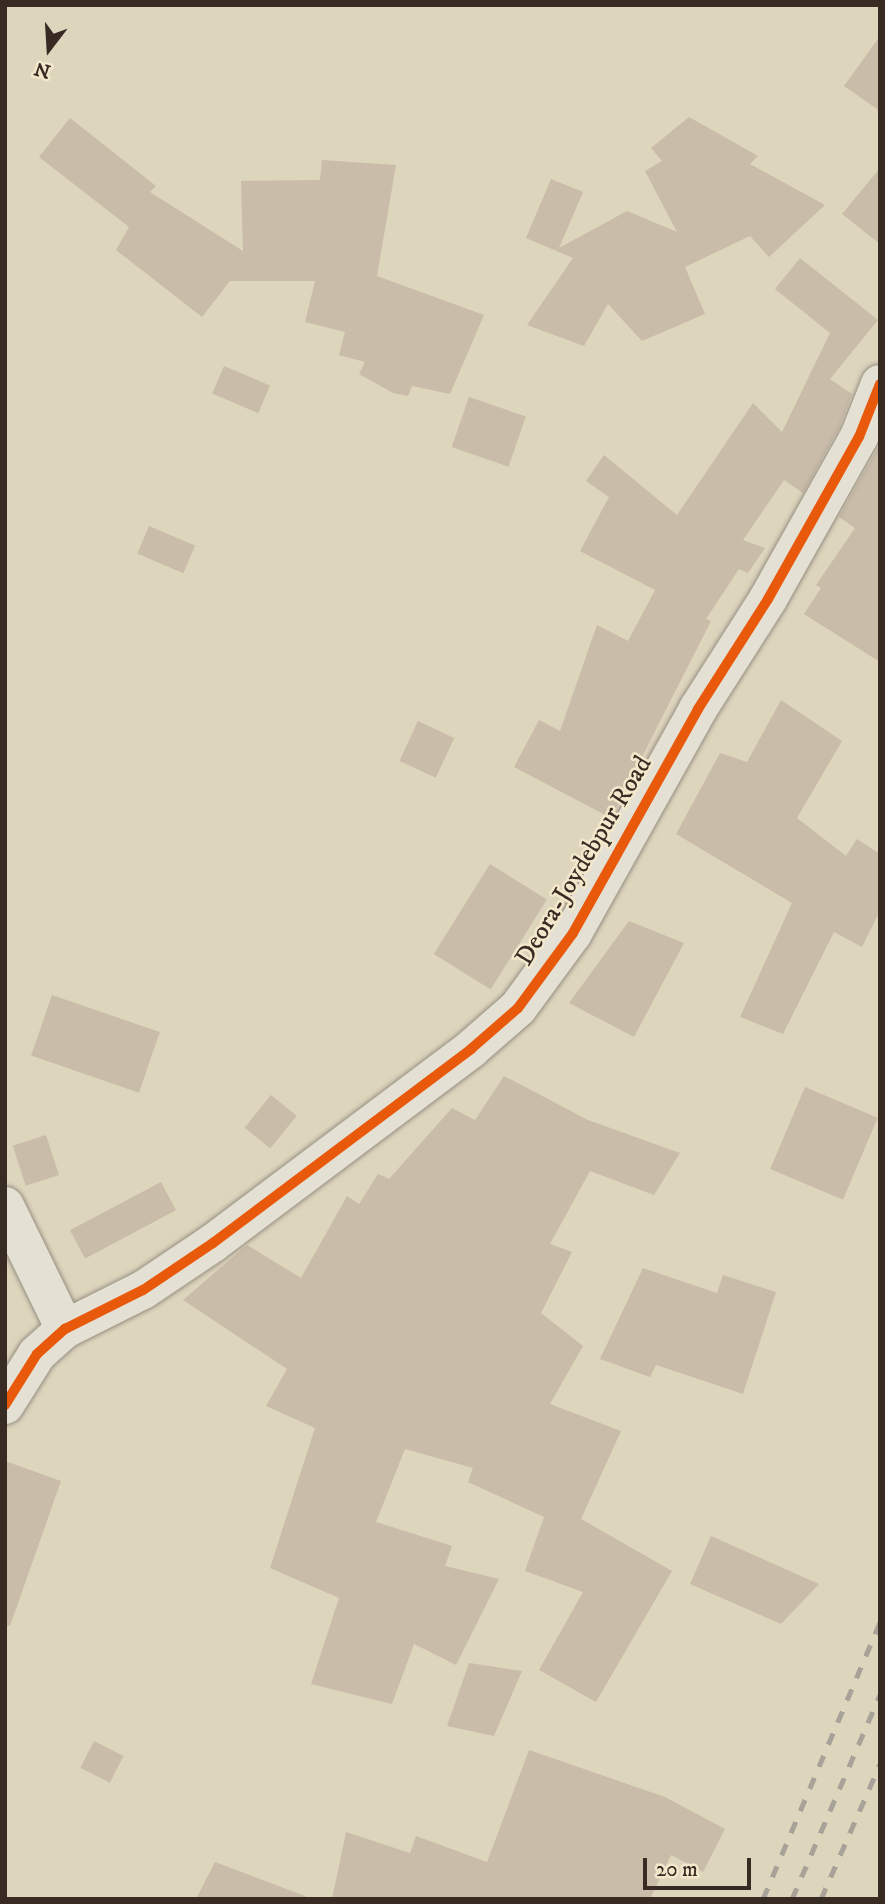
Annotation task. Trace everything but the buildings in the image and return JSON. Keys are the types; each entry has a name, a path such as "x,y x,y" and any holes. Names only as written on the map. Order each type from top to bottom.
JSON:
{"street":[{"name":"Deora-Joydebpur Road","path":"5,1405 37,1354 65,1329 143,1290 213,1242 471,1049 518,1008 573,933 698,709 768,599 859,437 880,384"},
{"path":"5,1206 65,1329"}],"railway":[{"path":"763,1899 880,1622"},
{"path":"792,1899 880,1695"},
{"path":"821,1899 880,1764"}],"cycle path":[{"path":"5,1405 37,1354 65,1329 143,1290 213,1243 471,1049 518,1008 573,933 698,709 768,599 859,437 880,384"}]}
